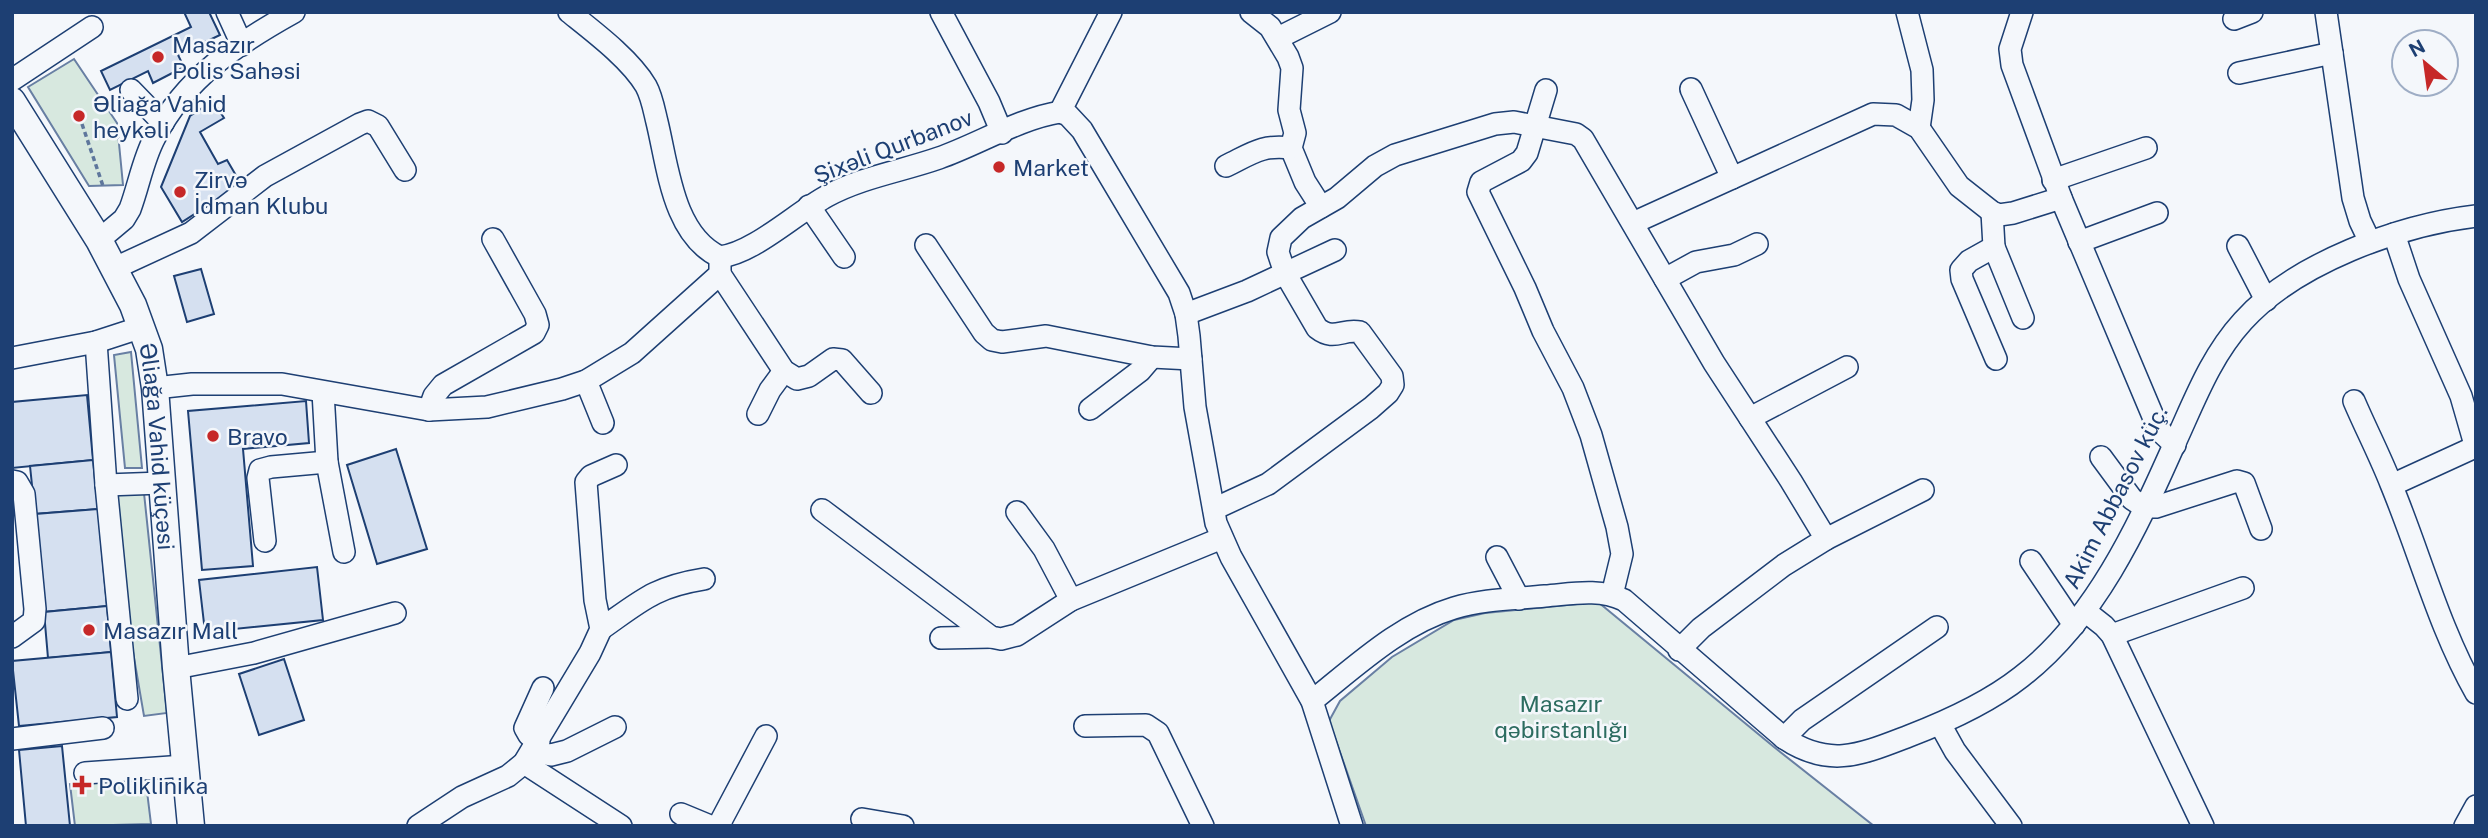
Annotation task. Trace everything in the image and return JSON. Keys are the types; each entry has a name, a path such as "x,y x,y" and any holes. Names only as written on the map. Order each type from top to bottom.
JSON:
{"main road":[{"name":"Əliağa Vahid küçəsi","path":"12,101 99,240 142,327 155,388 191,826"}],"street":[{"path":"227,12 242,45"},
{"path":"99,240 124,219 130,209 154,138 188,87 242,45 294,12"},
{"path":"569,12 630,66 648,89 682,217 720,266 784,371 797,379 809,376 833,359 842,360 871,393"},
{"path":"941,12 989,102 1002,133"},
{"path":"1251,12 1270,27 1292,68 1289,110 1295,133 1291,148 1305,182 1321,207"},
{"path":"1278,38 1329,12"},
{"path":"1907,12 1922,70 1923,100 1919,128"},
{"path":"2022,12 2010,50 2012,65 2057,189 2155,421 2162,433 2175,444"},
{"path":"2326,12 2353,198 2370,243"},
{"path":"1109,13 1060,112 1082,130 1179,293 1186,314 1195,408 1222,538 1312,701 1352,826"},
{"path":"12,80 92,27"},
{"path":"2239,73 2332,53"},
{"path":"1691,89 1732,178"},
{"path":"131,90 163,123"},
{"path":"1312,701 1377,650 1435,615 1458,607 1578,592 1612,595 1622,554 1591,435 1573,388 1543,331 1478,191 1481,182 1521,162 1527,153 1546,90"},
{"name":"Şixəli Qurbanov","path":"155,388 192,384 282,384 429,410 487,407 562,389 586,381 632,353 720,266 809,206 852,184 939,158 1035,117 1060,112"},
{"path":"1633,223 1873,114 1896,115 1919,128 1959,186 1999,215 2013,213 2057,189 2146,148"},
{"path":"115,268 191,233 265,176 368,121 378,126 405,170"},
{"path":"1214,509 1268,484 1371,408 1388,393 1393,384 1392,376 1360,332 1352,330 1334,336 1324,334 1317,328 1285,273 1278,252 1281,239 1303,218 1348,189 1375,166 1395,155 1495,124 1514,122 1576,134 1583,139 1714,363 1826,539"},
{"path":"1226,166 1262,148 1291,148"},
{"path":"809,206 844,257"},
{"path":"1992,212 1993,247 2023,318"},
{"path":"2079,242 2157,213"},
{"name":"Akim Abbasov küç.","path":"1612,595 1624,600 1784,738 1814,754 1830,756 1867,751 1940,724 2020,678 2043,659 2080,618 2144,507 2207,372 2238,326 2266,300 2304,274 2370,243 2425,225 2476,216"},
{"path":"2392,485 2475,447 2461,396 2409,279 2394,234"},
{"path":"429,410 434,396 443,385 534,333 538,325 535,314 493,239"},
{"path":"1665,279 1696,262 1734,254 1757,244"},
{"path":"926,245 992,340 1002,342 1046,336 1152,357 1191,359"},
{"path":"2238,246 2266,300"},
{"path":"1993,247 1969,261 1961,270 1962,279 1996,359"},
{"path":"1186,314 1247,291 1335,250"},
{"path":"12,358 96,342 142,327"},
{"path":"96,342 106,485 127,699"},
{"path":"1090,409 1140,371 1152,357"},
{"path":"1750,418 1847,367"},
{"path":"758,414 770,390 784,371"},
{"path":"586,381 603,423"},
{"path":"323,391 327,462 344,552"},
{"path":"2354,401 2392,485 2456,655 2476,693"},
{"path":"2101,457 2132,499 2144,507 2157,507 2237,481 2244,483 2261,529"},
{"path":"265,541 258,478 260,470 327,462"},
{"path":"601,629 595,600 586,482 591,476 617,465"},
{"path":"12,481 17,482 24,494 36,610 34,621 12,637"},
{"path":"106,485 162,482"},
{"path":"1679,650 1701,628 1784,565 1826,539 1923,490"},
{"path":"822,510 991,637"},
{"path":"1017,512 1044,549 1071,600"},
{"path":"941,638 1001,639 1017,635 1071,600 1222,538"},
{"path":"1497,557 1519,599"},
{"path":"2031,561 2080,618 2104,626 2112,635 2203,826"},
{"path":"418,826 462,797 508,776 532,752 590,653 601,629 650,595 675,584 704,579"},
{"path":"2112,635 2243,588"},
{"path":"176,668 254,653 395,612"},
{"path":"1784,738 1802,720 1937,627"},
{"path":"543,688 525,728 532,752 621,826"},
{"path":"1940,724 1955,751 2011,826"},
{"path":"1085,726 1146,725 1158,733 1203,826"},
{"path":"532,752 551,755 567,751 615,727"},
{"path":"12,739 103,728"},
{"path":"720,826 766,736"},
{"path":"85,774 185,765"},
{"path":"2465,826 2476,806"},
{"path":"681,814 710,826"},
{"path":"862,819 903,826"}],"path":[{"path":"82,124 103,186"}],"green space":[{"path":"74,59 117,123 123,185 89,186 28,87"},
{"path":"131,352 142,468 125,468 114,355"},
{"path":"144,493 167,713 144,716 123,594 116,495"},
{"name":"Masazır qəbirstanlığı","path":"1598,602 1874,826 1366,826 1329,721 1340,701 1392,657 1454,620 1485,613"},
{"path":"145,775 151,824 75,826 70,784"}],"building":[{"path":"184,12 209,12 220,35 178,55 184,67 153,83 148,71 110,90 101,71 191,27"},
{"path":"213,101 224,118 200,132 218,164 227,160 241,184 182,222 161,187 190,116"},
{"path":"201,269 214,314 187,322 174,276"},
{"path":"87,395 93,460 12,468 12,402"},
{"path":"306,401 309,443 243,449 253,566 202,570 188,411"},
{"path":"396,449 427,549 377,564 347,465"},
{"path":"93,460 98,509 35,514 30,466"},
{"path":"98,509 107,606 44,612 35,514"},
{"path":"317,567 323,620 205,632 199,580"},
{"path":"107,606 111,652 48,658 44,612"},
{"path":"111,652 117,717 19,726 12,661"},
{"path":"284,659 304,720 259,735 239,674"},
{"path":"62,746 70,826 26,826 19,750"}],"place":[{"name":"Masazır Polis Sahəsi","path":"158,57"},
{"name":"Əliağa Vahid heykəli","path":"79,116"},
{"name":"Market","path":"999,167"},
{"name":"Zirvə İdman Klubu","path":"180,192"},
{"name":"Bravo","path":"213,436"},
{"name":"Masazır Mall","path":"89,630"},
{"name":"Poliklinika","path":"82,785"}]}
